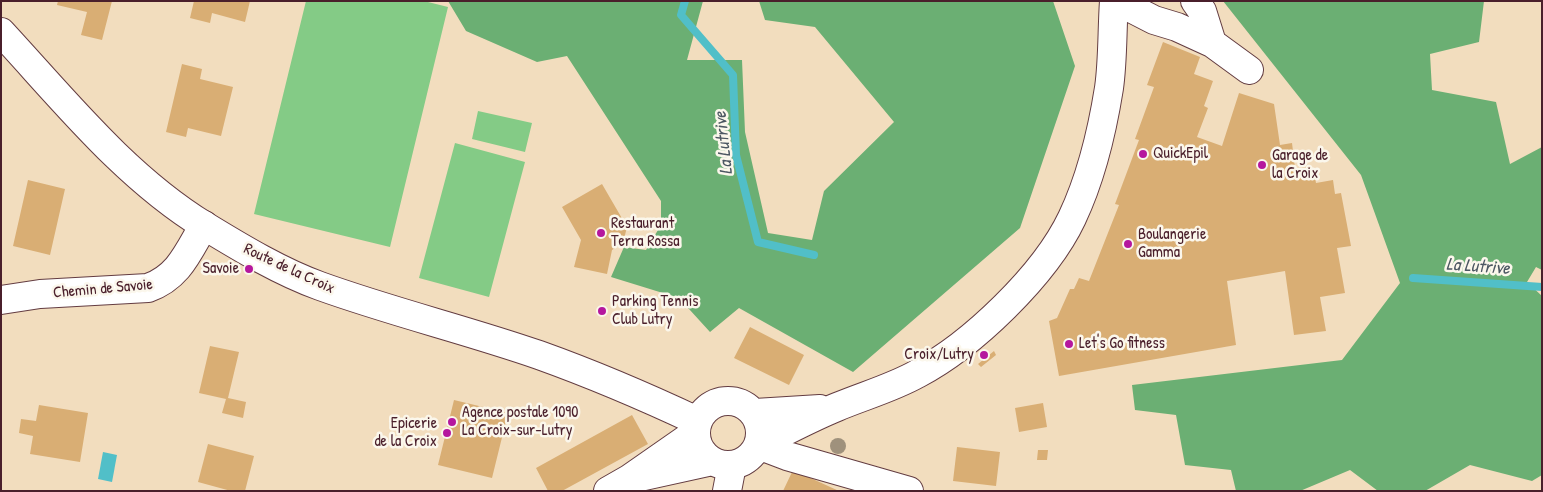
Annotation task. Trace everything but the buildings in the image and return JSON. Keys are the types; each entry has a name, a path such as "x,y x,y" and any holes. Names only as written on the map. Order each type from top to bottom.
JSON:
{"street":[{"path":"758,445 834,408 916,375 946,356 974,335 1009,303 1042,264 1072,219 1096,151 1109,86 1115,1 1154,20 1177,27 1212,43 1249,70"},
{"path":"1195,1 1202,11 1212,43"},
{"name":"Route de la Croix","path":"1,32 114,152 166,199 204,225 254,254 318,286 539,355 664,405 696,427"},
{"name":"Chemin de Savoie","path":"1,300 40,294 148,288 164,282 180,266 204,225"},
{"path":"729,400 739,402 754,414 760,423 761,434 758,445 748,459 723,472 618,485 696,427 710,405 729,400"},
{"path":"754,414 834,408"},
{"path":"696,427 697,444 703,454 723,472"},
{"path":"758,445 787,456 909,491"}],"green space":[{"path":"306,1 424,1 448,7 390,247 254,214"},
{"path":"448,1 703,1 687,60 742,60 745,132 768,233 812,240 824,191 894,122 815,27 765,20 759,1 1053,1 1075,66 1020,228 853,372 739,308 710,332 679,298 611,277 624,247 646,250 661,225 661,201 567,56 537,62 466,31"},
{"path":"1223,1 1484,1 1479,42 1430,54 1432,90 1496,102 1510,164 1542,147 1542,270 1536,267 1527,282 1542,296 1542,475 1532,481 1470,465 1425,491 1378,491 1350,470 1300,491 1236,491 1231,470 1185,465 1176,415 1135,410 1132,385 1342,360 1400,283 1361,175"},
{"path":"478,111 532,123 525,152 472,139"},
{"path":"455,143 525,162 489,297 419,278"}],"water":[{"path":"103,452 117,455 112,482 98,479"}],"waterway":[{"name":"La Lutrive","path":"685,1 681,15 733,75 736,155 758,242 814,255"},
{"name":"La Lutrive","path":"1413,278 1542,287"}],"place":[{"name":"QuickEpil","path":"1143,154"},
{"name":"Garage de la Croix","path":"1262,165"},
{"name":"Restaurant Terra Rossa","path":"601,233"},
{"name":"Boulangerie Gamma","path":"1128,244"},
{"name":"Savoie","path":"249,269"},
{"name":"Parking Tennis Club Lutry","path":"602,311"},
{"name":"Let's Go fitness","path":"1069,344"},
{"name":"Croix/Lutry","path":"984,355"},
{"name":"Agence postale 1090 La Croix-sur-Lutry","path":"452,422"},
{"name":"Epicerie de la Croix","path":"447,433"}]}
